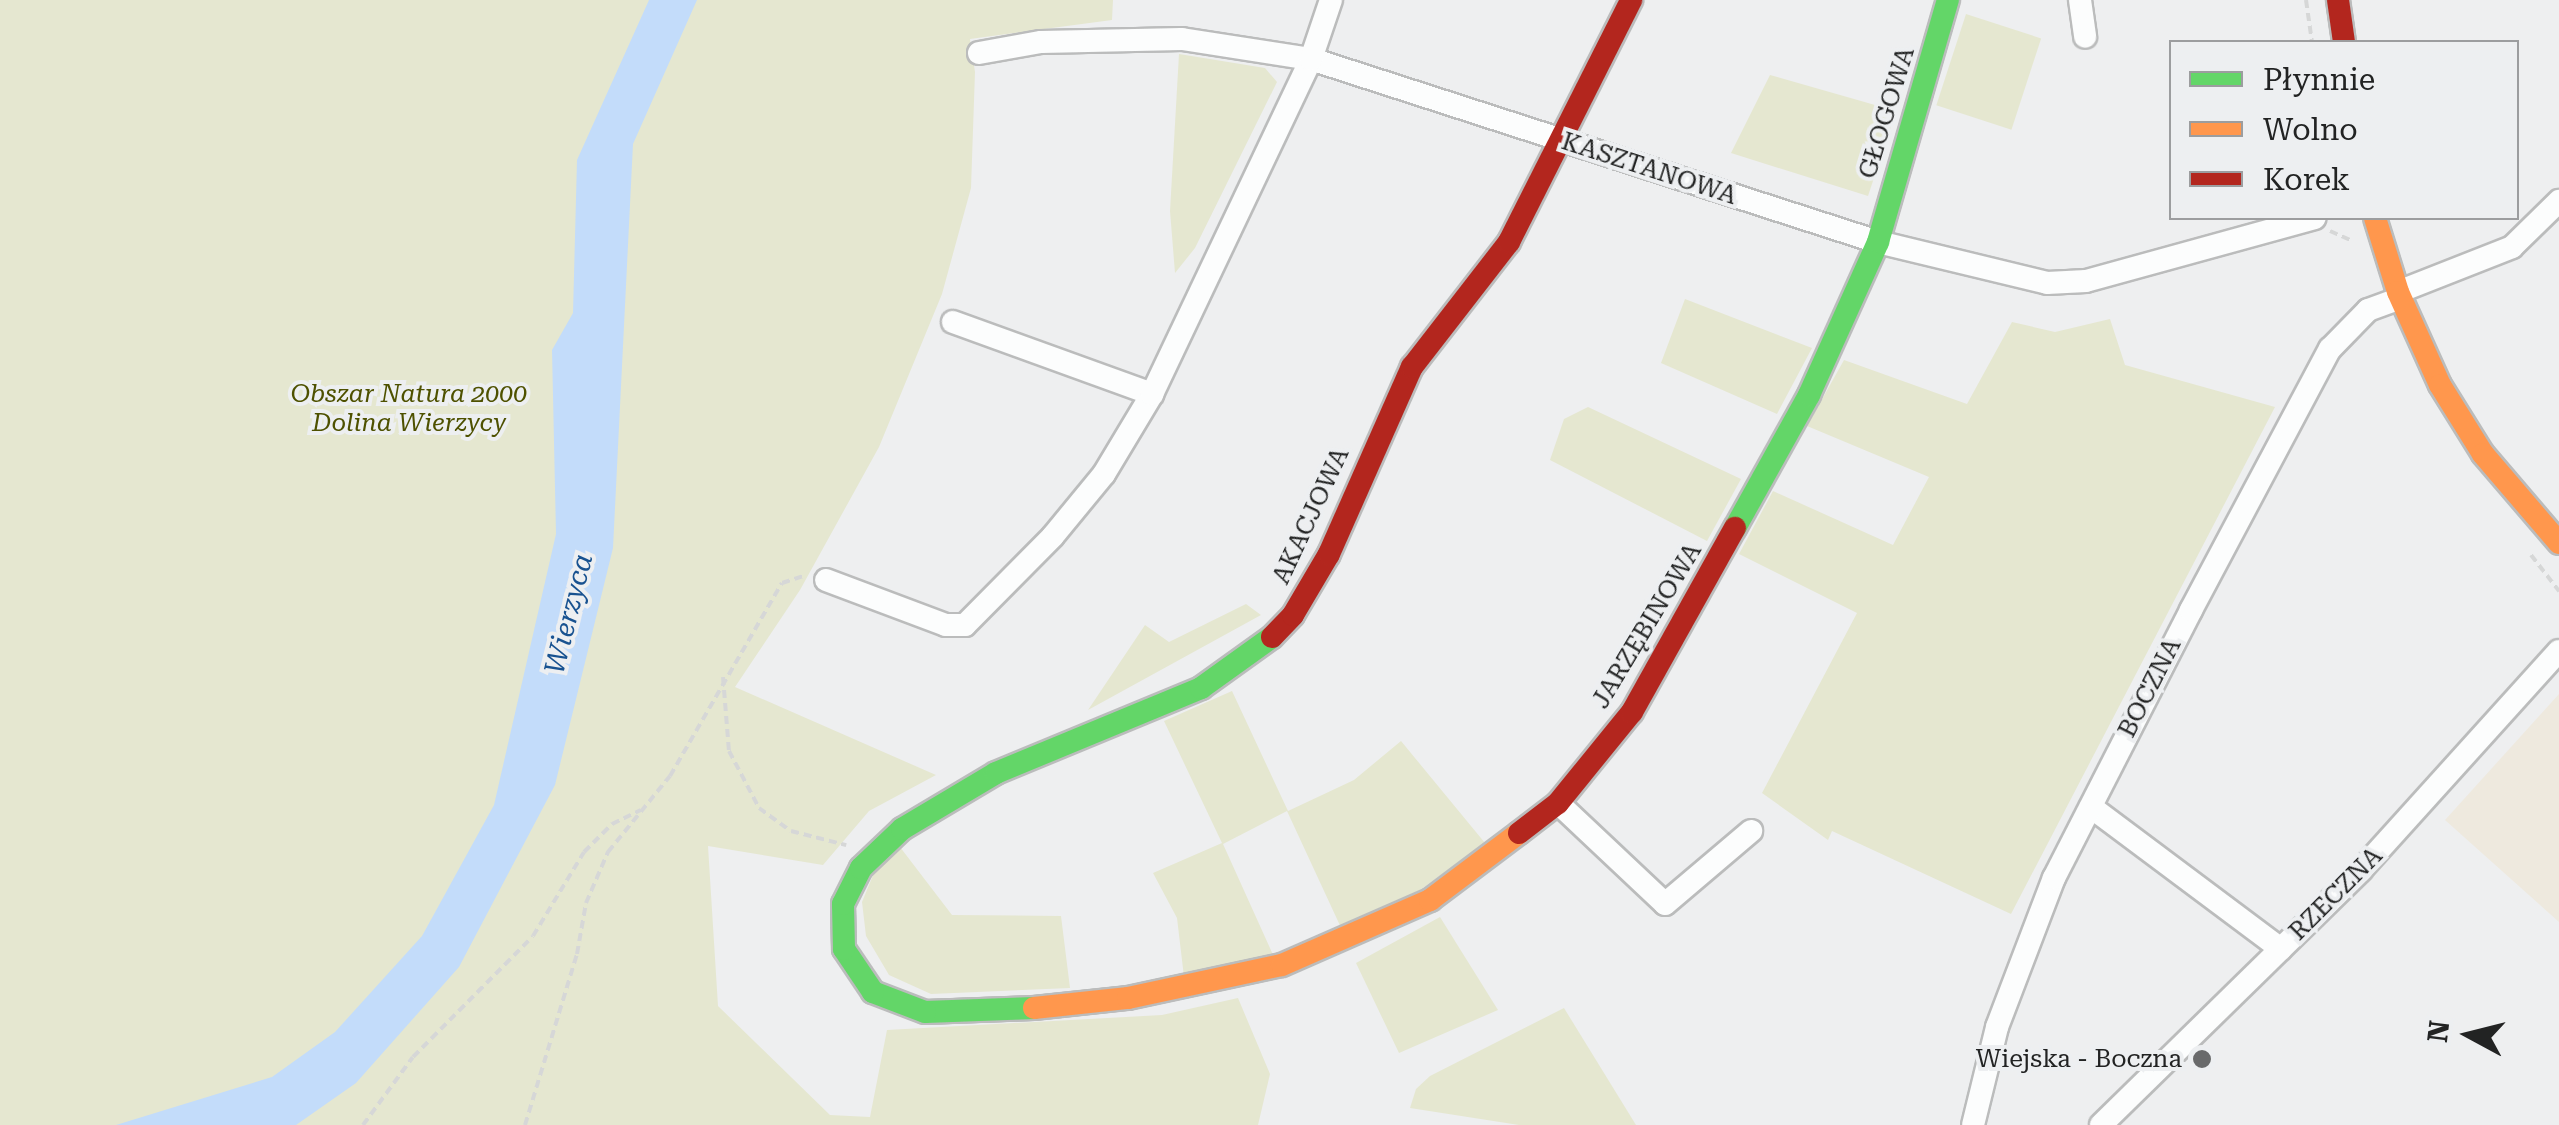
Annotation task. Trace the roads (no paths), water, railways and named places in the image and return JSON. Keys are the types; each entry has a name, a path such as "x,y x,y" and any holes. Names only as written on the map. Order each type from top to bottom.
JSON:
{"street":[{"path":"826,580 946,626 965,625 1094,486 1152,394 1311,59 1331,0"},
{"name":"AKACJOWA","path":"844,949 843,904 860,868 902,829 960,791 1201,688 1277,633 1329,554 1412,367 1509,242 1631,0"},
{"name":"GŁOGOWA","path":"1878,242 1948,0"},
{"path":"2080,0 2085,37"},
{"path":"2338,0 2344,40"},
{"name":"KASZTANOWA","path":"978,53 1041,42 1182,39 1311,59 1878,242 2010,277 2086,280 2307,220"},
{"name":"BOCZNA","path":"1972,1125 2003,1010 2054,878 2314,372 2359,317 2399,295 2512,246 2559,201"},
{"path":"2376,220 2399,295 2440,385 2483,454 2559,543"},
{"name":"JARZĘBINOWA","path":"844,949 874,992 925,1012 1020,1010 1192,987 1300,959 1383,925 1476,869 1558,802 1632,712 1809,395 1878,242"},
{"path":"953,322 1152,394"},
{"name":"RZECZNA","path":"2101,1125 2281,949 2559,652"},
{"path":"1558,802 1665,904 1751,831"},
{"path":"2090,807 2281,949"}],"water":[{"name":"Wierzyca","path":"649,0 697,0 633,144 613,548 555,785 459,967 356,1083 296,1125 116,1125 272,1077 335,1032 422,936 494,805 556,534 552,350 573,313 577,160"}],"place":[{"name":"Wiejska - Boczna","path":"2202,1059"}],"park label":[{"name":"Obszar Natura 2000 Dolina Wierzycy","path":"409,410"}]}
